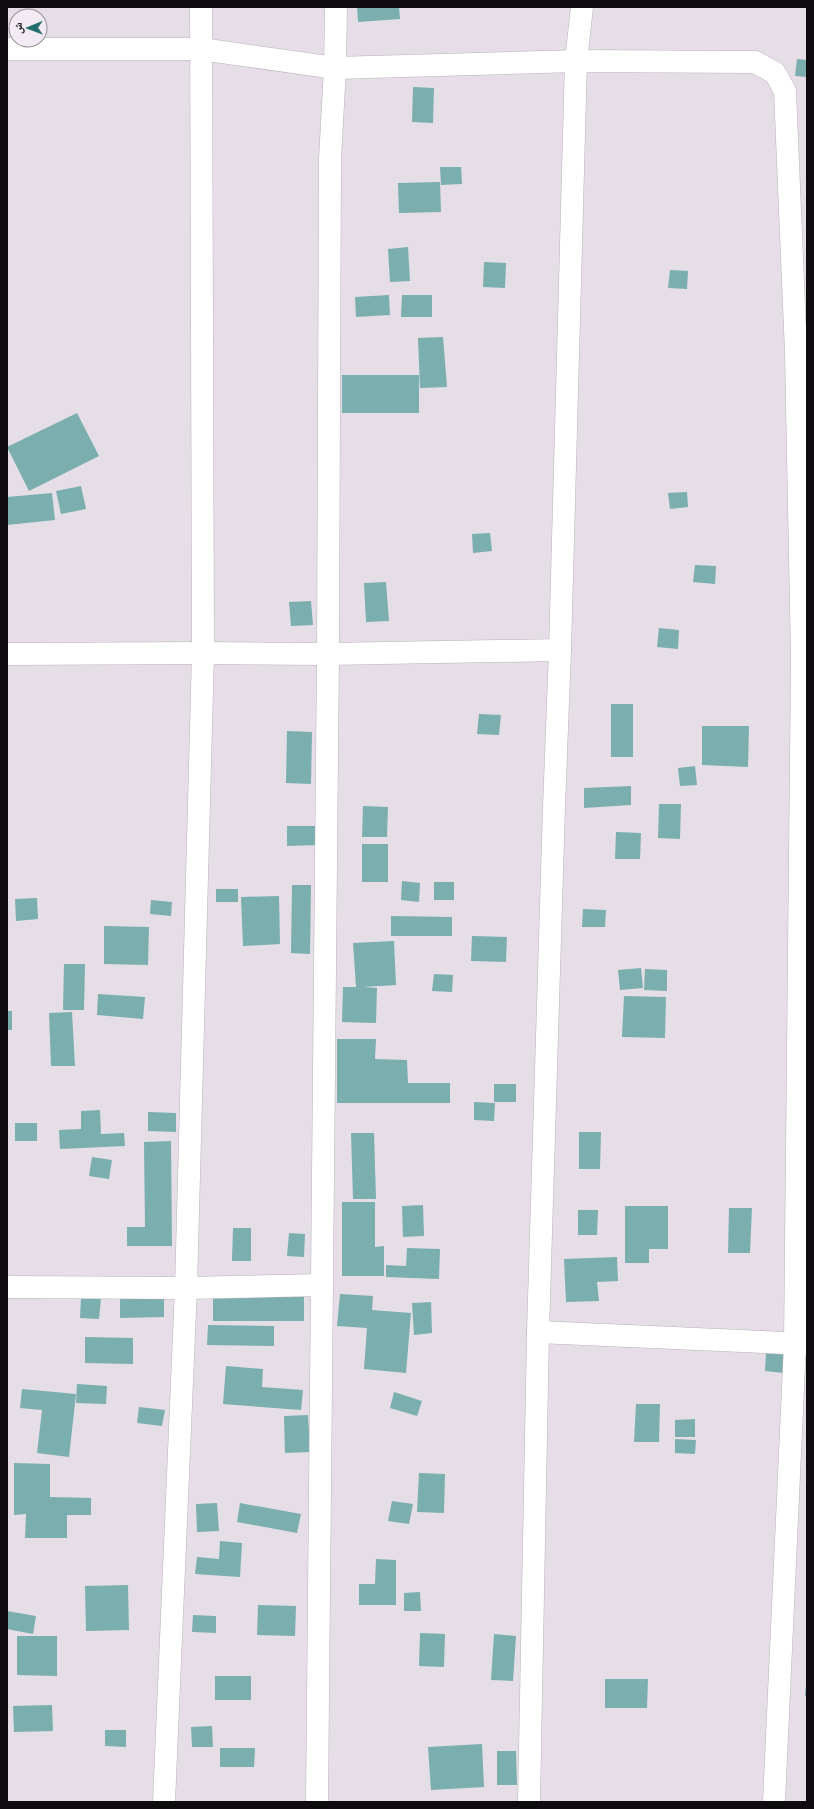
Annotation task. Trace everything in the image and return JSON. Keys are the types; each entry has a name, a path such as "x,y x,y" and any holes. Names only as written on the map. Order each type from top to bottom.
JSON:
{"street":[{"path":"164,1802 186,1288 203,652 201,7"},
{"path":"316,1802 328,654 330,159 335,68 336,7"},
{"path":"529,1802 538,1332 560,650 576,61 582,7"},
{"path":"7,49 201,49 335,68 576,61 755,62 775,73 785,91 802,353 805,658 801,1344 774,1802"},
{"path":"7,654 203,652 328,654 560,650"},
{"path":"7,1286 186,1288 321,1285"},
{"path":"538,1332 801,1344"}],"building":[{"path":"357,7 399,7 400,19 358,22"},
{"path":"797,59 807,60 807,77 795,76"},
{"path":"413,87 434,88 433,123 412,122"},
{"path":"440,167 461,167 462,184 441,185"},
{"path":"440,182 441,212 399,213 398,183"},
{"path":"408,247 410,281 390,282 388,249"},
{"path":"484,262 506,263 505,288 483,287"},
{"path":"670,270 688,271 687,289 668,288"},
{"path":"389,295 390,315 356,317 355,297"},
{"path":"402,295 432,295 432,317 401,317"},
{"path":"443,337 447,387 420,388 418,338"},
{"path":"342,375 419,375 419,413 342,413"},
{"path":"77,413 99,456 29,491 7,447"},
{"path":"81,486 86,509 61,514 56,491"},
{"path":"687,492 688,507 670,509 668,493"},
{"path":"52,493 55,520 7,525 7,497"},
{"path":"490,533 492,551 473,553 472,534"},
{"path":"695,565 716,566 715,584 693,582"},
{"path":"386,582 389,621 366,622 364,583"},
{"path":"311,601 313,625 291,626 289,602"},
{"path":"659,628 679,630 678,649 657,647"},
{"path":"611,704 633,704 633,757 611,757"},
{"path":"479,714 501,715 499,735 477,734"},
{"path":"702,726 749,726 748,767 702,765"},
{"path":"287,731 312,732 311,784 286,783"},
{"path":"695,766 697,785 680,786 678,768"},
{"path":"631,786 631,805 584,808 584,788"},
{"path":"659,804 681,804 680,839 658,838"},
{"path":"363,806 388,807 387,837 362,837"},
{"path":"287,826 319,826 320,845 287,846"},
{"path":"616,832 641,833 640,859 615,859"},
{"path":"362,844 388,844 388,882 362,882"},
{"path":"402,881 420,883 419,902 401,900"},
{"path":"434,882 454,882 454,900 434,900"},
{"path":"292,885 311,885 310,954 291,953"},
{"path":"216,889 238,889 238,902 216,902"},
{"path":"279,896 280,944 243,946 241,897"},
{"path":"37,898 38,919 16,921 15,899"},
{"path":"151,900 172,902 171,916 150,914"},
{"path":"583,909 606,910 605,927 582,927"},
{"path":"391,916 452,917 452,936 391,936"},
{"path":"104,926 149,927 148,965 104,964"},
{"path":"472,936 507,937 506,962 471,961"},
{"path":"394,941 396,985 363,987 377,988 376,1023 342,1022 343,987 356,987 353,943"},
{"path":"64,964 85,964 84,1010 63,1010"},
{"path":"641,968 643,988 620,990 618,970"},
{"path":"645,969 667,970 667,991 644,990"},
{"path":"434,974 453,975 452,992 432,991"},
{"path":"98,994 145,997 143,1019 97,1015"},
{"path":"624,996 666,997 665,1038 622,1037"},
{"path":"7,1011 12,1011 12,1030 7,1030"},
{"path":"72,1012 75,1066 51,1066 49,1013"},
{"path":"337,1039 376,1039 375,1059 407,1060 408,1083 450,1083 450,1103 337,1103"},
{"path":"494,1084 516,1084 516,1102 494,1102"},
{"path":"474,1102 495,1103 494,1121 474,1120"},
{"path":"100,1110 101,1134 124,1133 125,1146 60,1149 59,1130 81,1129 81,1111"},
{"path":"148,1112 176,1113 176,1132 148,1131"},
{"path":"15,1123 37,1123 37,1141 15,1141"},
{"path":"579,1132 601,1132 600,1169 579,1169"},
{"path":"351,1133 374,1133 376,1199 353,1199"},
{"path":"171,1141 172,1246 127,1246 127,1227 145,1227 144,1142"},
{"path":"92,1157 112,1160 109,1179 89,1176"},
{"path":"342,1202 375,1202 375,1247 384,1246 384,1276 342,1276"},
{"path":"423,1205 424,1236 403,1237 402,1206"},
{"path":"625,1206 668,1206 668,1249 649,1249 649,1263 625,1263"},
{"path":"729,1208 752,1208 750,1253 728,1253"},
{"path":"578,1210 598,1210 597,1235 578,1235"},
{"path":"233,1228 251,1228 251,1261 232,1261"},
{"path":"289,1233 305,1234 304,1257 287,1256"},
{"path":"407,1248 440,1249 439,1279 386,1277 386,1265 406,1266"},
{"path":"617,1257 618,1281 597,1282 599,1301 566,1302 564,1259"},
{"path":"213,1287 304,1290 304,1321 213,1321"},
{"path":"340,1294 373,1296 372,1310 411,1313 406,1373 364,1369 367,1328 337,1326"},
{"path":"120,1296 164,1296 164,1317 120,1318"},
{"path":"81,1297 101,1298 99,1319 80,1318"},
{"path":"431,1302 432,1333 414,1335 412,1303"},
{"path":"208,1325 274,1326 274,1346 207,1345"},
{"path":"85,1337 133,1338 133,1364 85,1363"},
{"path":"766,1352 786,1353 784,1373 765,1371"},
{"path":"226,1366 263,1369 262,1387 303,1390 301,1410 223,1404"},
{"path":"77,1384 107,1386 106,1404 76,1403"},
{"path":"22,1389 76,1394 69,1457 37,1453 42,1410 20,1408"},
{"path":"394,1392 422,1401 417,1416 390,1408"},
{"path":"636,1404 660,1404 659,1442 634,1442"},
{"path":"139,1407 165,1410 162,1426 137,1423"},
{"path":"308,1415 310,1452 285,1453 284,1416"},
{"path":"695,1419 695,1437 675,1437 675,1420"},
{"path":"675,1439 696,1440 695,1454 675,1453"},
{"path":"14,1463 50,1464 50,1497 91,1498 91,1515 67,1515 67,1538 25,1538 26,1514 14,1515"},
{"path":"419,1473 445,1474 444,1513 417,1512"},
{"path":"392,1501 413,1504 409,1524 388,1521"},
{"path":"217,1503 219,1531 197,1532 196,1504"},
{"path":"240,1503 301,1514 297,1533 237,1522"},
{"path":"220,1541 242,1543 240,1577 195,1574 197,1557 219,1559"},
{"path":"376,1559 396,1560 396,1605 359,1605 359,1584 375,1584"},
{"path":"128,1585 129,1630 86,1631 85,1586"},
{"path":"420,1592 421,1611 404,1611 404,1593"},
{"path":"258,1605 296,1606 295,1636 257,1635"},
{"path":"7,1611 36,1616 33,1634 7,1629"},
{"path":"193,1615 216,1616 216,1633 192,1632"},
{"path":"420,1633 445,1634 444,1667 419,1666"},
{"path":"494,1634 516,1636 513,1681 491,1680"},
{"path":"17,1636 57,1636 57,1676 17,1675"},
{"path":"215,1676 251,1676 251,1700 215,1700"},
{"path":"605,1679 648,1679 647,1708 605,1708"},
{"path":"807,1685 807,1697 805,1696"},
{"path":"52,1705 53,1731 14,1732 13,1706"},
{"path":"212,1726 213,1747 192,1747 191,1727"},
{"path":"105,1730 126,1730 126,1747 105,1746"},
{"path":"482,1744 484,1787 431,1790 428,1747"},
{"path":"220,1748 255,1748 254,1767 220,1767"},
{"path":"497,1751 516,1751 517,1785 497,1785"}]}
